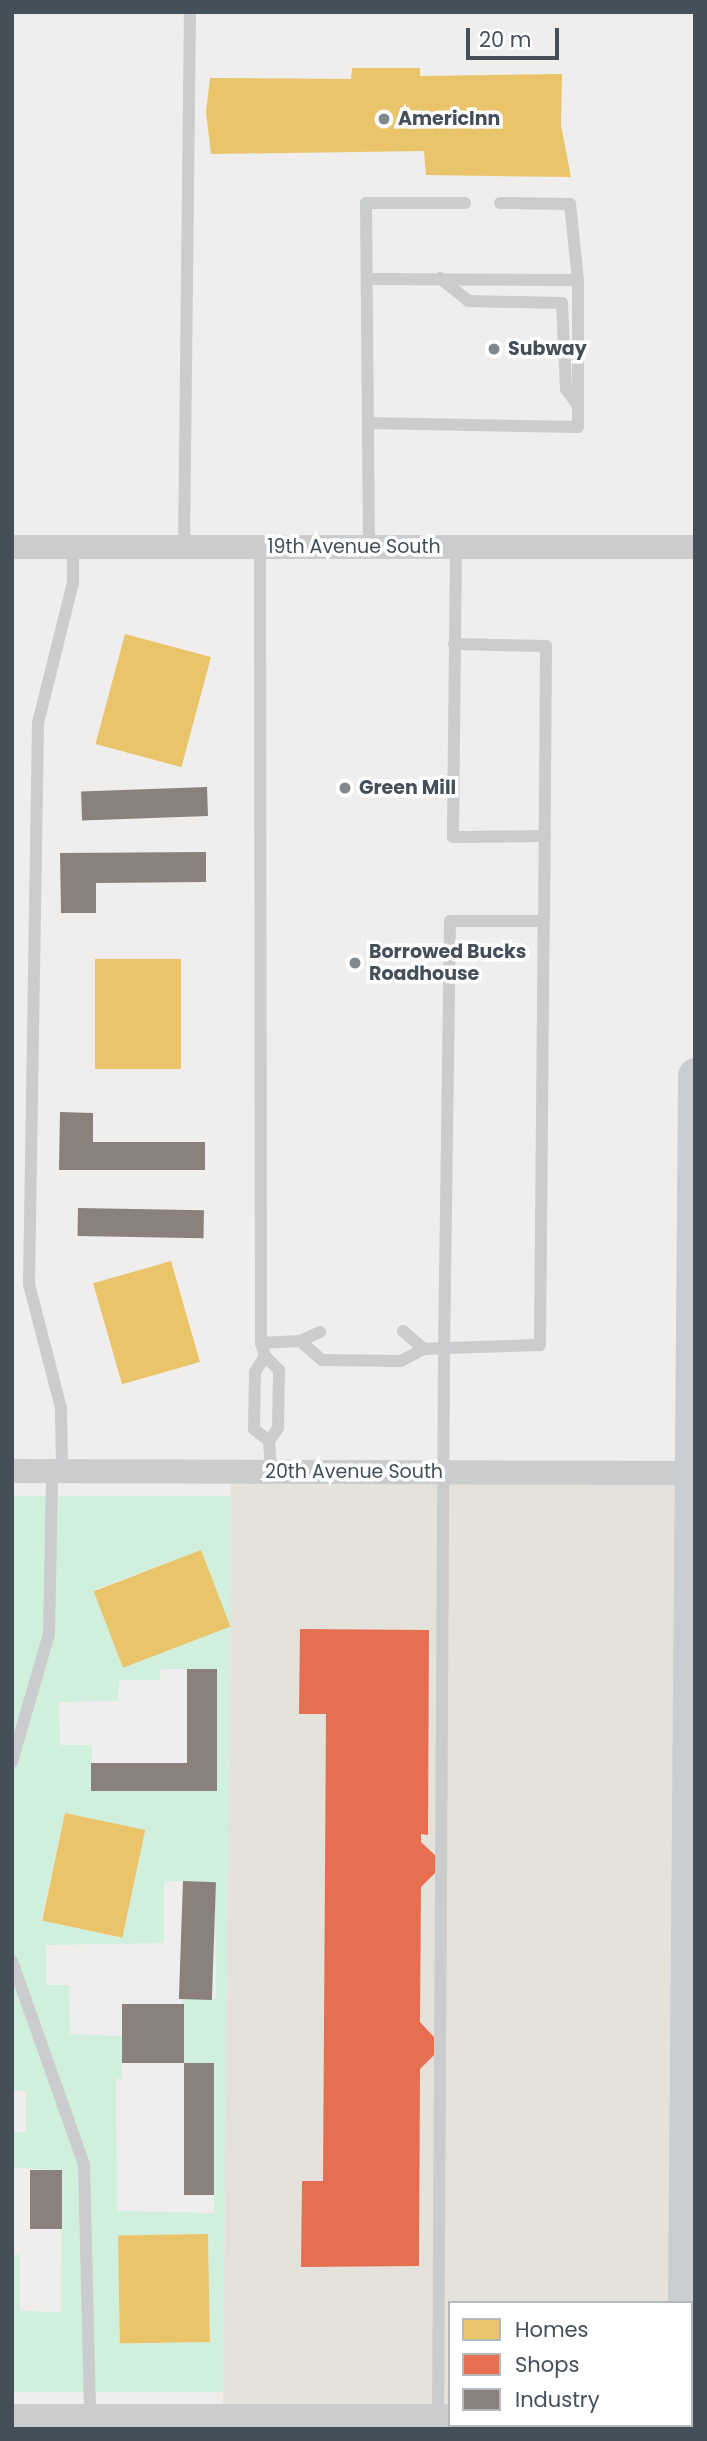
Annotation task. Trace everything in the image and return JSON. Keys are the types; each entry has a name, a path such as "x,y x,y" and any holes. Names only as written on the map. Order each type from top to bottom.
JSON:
{"main road":[{"path":"685,2301 692,2066 695,1075"}],"street":[{"name":"19th Avenue South","path":"12,547 695,547"},
{"name":"20th Avenue South","path":"12,1471 693,1473"},
{"path":"12,2416 90,2416 254,2423 442,2420"}],"lane":[{"path":"184,547 190,12"},
{"path":"368,423 578,427 578,280 570,204 500,202"},
{"path":"369,547 366,203 465,203"},
{"path":"440,278 468,301 562,303 566,389 578,405"},
{"path":"367,279 578,280"},
{"path":"12,1762 49,1634 61,1408 29,1284 38,723 73,583 73,547"},
{"path":"260,547 261,1343 265,1356 279,1370 278,1428 269,1441 271,1472"},
{"path":"456,547 453,837 545,836"},
{"path":"300,1341 322,1360 401,1361 424,1349 540,1345 546,646 454,644"},
{"path":"442,2420 444,1348 450,921 544,921"},
{"path":"403,1331 424,1349"},
{"path":"261,1343 300,1341 320,1332"},
{"path":"265,1356 256,1372 254,1429 269,1441"},
{"path":"12,1961 84,2164 88,2186 90,2416"}],"shaded area":[{"path":"231,1471 692,1473 685,2301 448,2301 448,2416 223,2416"}],"green space":[{"path":"12,1496 231,1496 223,2392 12,2392 12,2255 20,2255 20,2311 61,2312 62,2171 12,2167 12,2132 26,2132 26,2091 12,2090 12,1777 16,1744 12,1743","holes":["201,1550 229,1627 94,1590","161,1669 216,1669 216,1791 91,1791 92,1745 60,1745 59,1702 118,1701 119,1680 160,1680","65,1813 145,1831 121,1938 41,1920","164,1881 215,1882 216,1999 183,1999 184,2063 214,2064 214,2213 117,2211 116,2079 122,2079 122,2036 70,2034 69,1985 46,1985 46,1945 164,1943","208,2234 210,2342 121,2344 118,2236"]}],"building: Homes":[{"name":"AmericInn","path":"352,68 420,68 420,76 562,74 561,125 571,177 426,175 424,151 211,154 206,112 210,78 351,79"},
{"path":"125,634 211,657 181,767 95,744"},
{"path":"95,959 181,959 181,1069 95,1069"},
{"path":"171,1261 200,1362 122,1384 93,1283"},
{"path":"201,1550 230,1627 123,1668 94,1591"},
{"path":"65,1813 145,1830 122,1938 42,1921"},
{"path":"208,2234 210,2342 120,2344 118,2236"}],"building: Shops":[{"path":"300,1629 429,1630 428,1835 421,1834 421,1842 436,1856 435,1873 421,1887 420,2022 434,2037 434,2055 420,2069 419,2266 301,2267 302,2181 323,2181 326,1714 299,1714"}],"building: Industry":[{"path":"207,787 208,816 82,820 81,791"},
{"path":"206,852 206,882 96,883 96,913 61,913 60,853"},
{"path":"60,1112 93,1113 93,1142 205,1142 205,1170 59,1170"},
{"path":"78,1208 204,1210 203,1238 78,1236"},
{"path":"187,1669 217,1669 217,1791 91,1791 91,1763 187,1763"},
{"path":"183,1881 216,1882 212,2000 179,1999"},
{"path":"122,2004 184,2004 184,2063 122,2063"},
{"path":"184,2063 214,2063 214,2195 184,2195"},
{"path":"30,2170 62,2170 62,2229 30,2229"}],"place":[{"name":"AmericInn","path":"384,119"},
{"name":"Subway","path":"494,349"},
{"name":"Green Mill","path":"345,788"},
{"name":"Borrowed Bucks Roadhouse","path":"355,963"}]}
